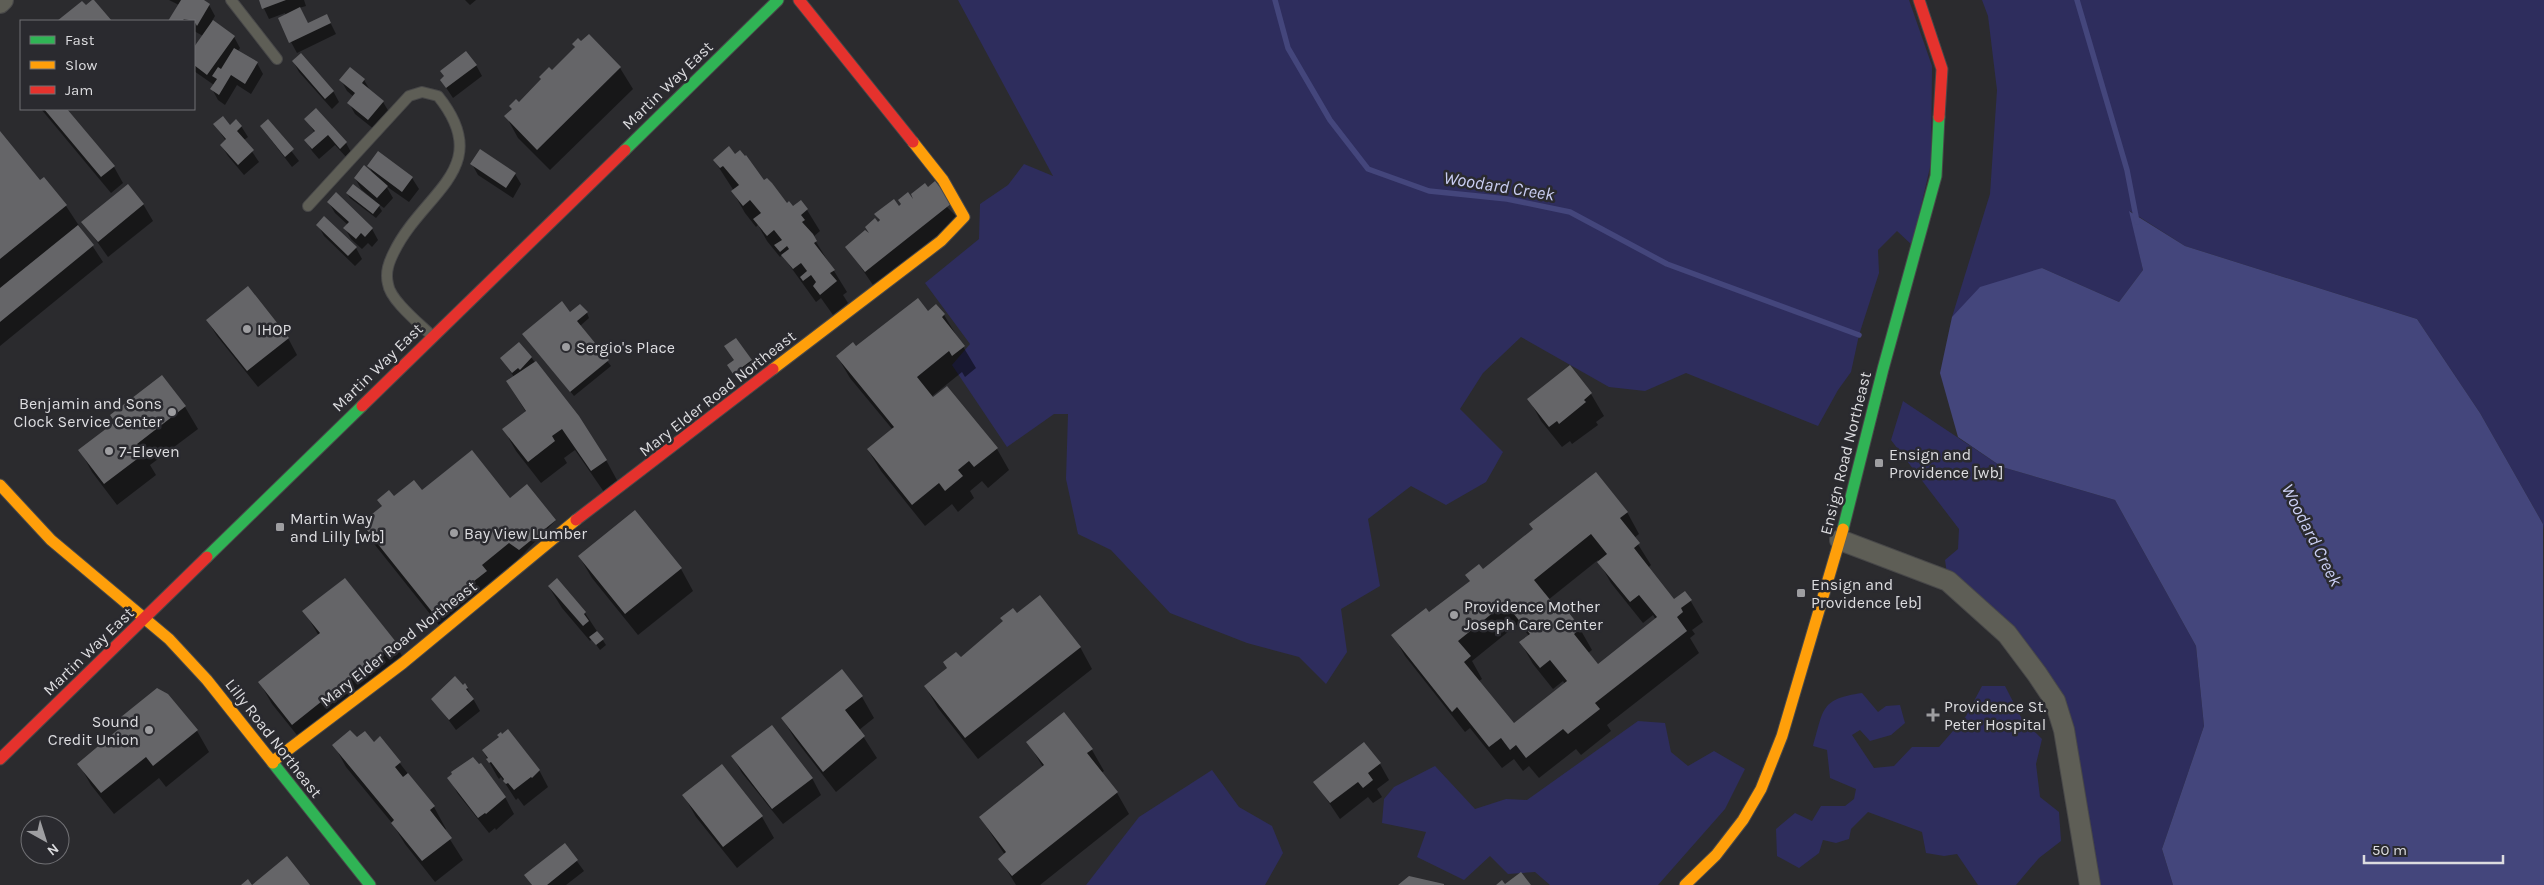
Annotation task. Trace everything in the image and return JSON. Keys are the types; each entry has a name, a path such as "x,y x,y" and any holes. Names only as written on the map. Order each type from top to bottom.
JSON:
{"street":[{"path":"0,3 4,0"},
{"name":"Martin Way East","path":"0,759 778,0"},
{"name":"Mary Elder Road Northeast","path":"272,762 403,663 544,545 941,241 964,217 943,180 799,0"},
{"name":"Ensign Road Northeast","path":"1685,885 1716,855 1743,820 1761,789 1782,736 1840,540 1883,369 1936,176 1942,69 1919,0"},
{"name":"Lilly Road Northeast","path":"0,485 30,521 67,556 145,618 207,680 370,885"},
{"path":"1840,540 1937,575 1948,581 2007,634 2037,674 2055,700 2064,730 2090,885"}],"lane":[{"path":"230,0 277,59"},
{"path":"308,206 409,96 422,92 438,96 456,124 460,140 458,161 450,179 402,237 387,266 388,286 398,301 432,337"}],"shaded area":[{"path":"958,0 1909,0 1932,66 1931,163 1912,245 1897,231 1878,250 1879,273 1859,335 1851,372 1838,390 1818,426 1686,373 1645,391 1609,387 1521,337 1483,373 1460,409 1503,452 1486,482 1446,505 1411,486 1368,519 1380,586 1341,609 1347,652 1326,684 1299,657 1247,643 1170,613 1111,550 1078,534 1066,479 1068,414 1054,414 1007,447 952,365 970,344 925,283 979,239 980,204 1008,185 1024,164 1053,176"},
{"path":"1982,0 2544,0 2544,530 2543,524 2480,413 2417,319 2185,246 2130,211 2143,270 2119,302 2042,268 1952,317 1990,194 1997,90 1988,16"},
{"path":"1903,401 2002,467 2115,500 2196,646 2204,726 2162,849 2173,885 2090,885 2055,701 1948,581 1945,560 1958,549 1959,529 1891,440"},
{"path":"1982,686 2005,686 2022,719 2042,739 2036,764 2040,797 2059,812 2061,841 2039,858 2016,885 1978,885 1957,854 1944,856 1926,853 1922,832 1868,812 1851,829 1849,839 1836,843 1823,840 1819,853 1799,868 1777,856 1776,829 1795,813 1812,821 1821,806 1845,806 1854,799 1856,789 1830,778 1827,750 1813,746 1822,715 1831,703 1848,695 1862,693 1878,712 1886,706 1900,705 1905,723 1891,735 1870,741 1860,730 1852,735 1874,768 1894,766 1912,747 1939,747 1966,716"},
{"path":"1638,721 1665,723 1671,752 1688,766 1714,751 1745,769 1725,809 1658,885 1550,885 1535,872 1508,874 1490,856 1464,880 1417,857 1426,832 1382,823 1384,799 1394,787 1435,766 1475,809 1506,799 1527,800"},
{"path":"1212,770 1239,807 1272,826 1283,853 1265,885 1086,885 1139,817"}],"water":[{"path":"2129,211 2185,246 2417,319 2480,413 2543,524 2544,885 2173,885 2162,849 2204,726 2196,646 2115,500 2002,467 1958,437 1940,373 1952,317 1980,287 2042,268 2119,302 2143,270"}],"building":[{"path":"94,0 111,20 58,20 82,1 86,5"},
{"path":"181,0 204,0 210,4 197,26 195,20 169,20"},
{"path":"259,0 286,0 262,9"},
{"path":"300,7 308,23 327,14 331,23 289,43 278,18"},
{"path":"213,20 235,36 207,75 195,66 195,46"},
{"path":"589,34 621,67 537,150 504,116 512,109 509,106 516,99 519,102 541,79 539,77 549,67 552,70 575,47 572,44 578,38 581,41"},
{"path":"234,48 258,62 245,84 231,75 219,95 210,89 217,79 212,76 218,67 221,69"},
{"path":"466,51 477,65 446,88 440,80 444,76 440,71"},
{"path":"301,53 334,91 325,99 292,61"},
{"path":"350,67 365,79 362,83 384,101 368,120 347,103 355,93 339,80"},
{"path":"316,108 347,142 340,149 328,135 312,149 304,140 315,131 304,119"},
{"path":"45,110 68,110 115,166 101,177"},
{"path":"223,116 230,125 236,119 242,126 237,131 254,150 238,165 220,145 226,139 213,124"},
{"path":"268,119 294,149 285,157 260,126"},
{"path":"0,131 40,180 44,177 67,205 0,259"},
{"path":"729,146 735,154 740,150 746,155 764,180 767,178 772,183 787,203 789,201 793,206 801,200 808,209 801,215 805,220 802,222 813,234 817,241 814,243 835,270 830,273 837,281 820,295 813,286 816,282 811,275 803,281 800,277 807,271 801,263 793,269 781,255 789,249 787,246 780,252 774,245 782,240 774,230 767,236 753,219 761,213 750,200 743,206 731,191 739,185 723,166 720,168 713,160"},
{"path":"480,149 516,173 506,188 470,164"},
{"path":"378,151 413,177 402,192 367,166"},
{"path":"364,165 388,186 377,198 354,178"},
{"path":"935,181 952,203 865,272 845,247 865,230 869,233 865,227 875,218 878,222 880,220 874,214 894,199 899,206 901,204 898,200 908,192 913,199 911,194 925,183 928,187"},
{"path":"128,184 144,204 98,242 81,222"},
{"path":"353,184 380,205 373,214 346,193"},
{"path":"336,192 373,228 365,237 361,233 356,239 343,228 349,222 327,202"},
{"path":"324,216 357,247 348,256 316,225"},
{"path":"78,225 94,245 0,322 0,288"},
{"name":"IHOP","path":"248,286 289,338 247,371 206,320"},
{"path":"918,298 928,311 936,304 945,314 942,317 965,346 952,356 949,351 917,377 933,397 947,386 998,448 974,467 969,461 958,470 963,476 945,491 939,483 912,505 867,449 894,427 836,356 853,342 856,346"},
{"name":"Sergio's Place","path":"562,301 570,312 580,304 588,312 577,321 609,360 570,392 522,334"},
{"path":"736,338 752,360 733,374 727,365 734,360 724,346"},
{"path":"519,342 532,357 520,370 518,368 512,373 500,358"},
{"path":"536,361 579,416 607,460 591,471 562,429 552,436 555,441 528,462 502,429 526,411 506,381"},
{"path":"1570,365 1592,393 1584,400 1586,402 1559,424 1557,421 1549,427 1527,399"},
{"path":"162,375 186,406 137,444 145,453 104,484 78,450 115,422 110,415"},
{"name":"Bay View Lumber","path":"472,450 510,498 527,484 556,520 519,550 509,543 482,565 487,571 433,613 361,523 382,506 377,500 389,490 394,496 414,480 422,490"},
{"name":"Providence Mother Joseph Care Center","path":"1596,472 1628,512 1620,518 1640,543 1634,548 1674,599 1685,591 1692,600 1681,608 1683,612 1677,617 1687,631 1595,703 1600,709 1568,734 1563,729 1526,758 1516,745 1510,750 1501,738 1489,747 1457,707 1452,712 1391,635 1426,608 1429,612 1470,581 1465,575 1479,564 1483,569 1533,529 1529,524","holes":["1591,534 1607,554 1597,562 1630,602 1639,595 1657,617 1598,664 1574,634 1581,628 1561,603 1556,607 1534,580","1505,603 1530,634 1519,642 1540,668 1550,660 1567,681 1514,723 1464,662 1471,656 1458,641"]},
{"path":"635,510 682,568 625,614 578,556"},
{"path":"345,578 396,642 292,725 258,682 320,633 302,611"},
{"path":"557,578 586,612 584,614 589,621 583,626 548,586"},
{"path":"1040,595 1081,647 965,738 924,686 947,668 943,662 956,652 961,657 1003,621 1000,618 1013,608 1017,613"},
{"path":"597,631 604,639 596,645 589,637"},
{"path":"842,669 863,696 845,710 865,736 823,772 781,718"},
{"path":"455,676 463,685 465,683 468,688 466,689 474,699 449,720 431,699"},
{"path":"157,688 168,694 198,730 153,766 146,757 101,793 77,764 121,727 116,721"},
{"path":"1064,712 1093,749 1087,753 1118,792 1012,876 998,859 1006,852 979,817 1044,765 1026,742"},
{"path":"772,725 813,778 772,809 731,756"},
{"path":"508,729 540,770 514,790 508,783 506,784 503,781 504,779 491,762 489,763 482,750 499,737 497,735 501,732 502,734"},
{"path":"350,730 357,737 365,731 374,742 380,736 401,762 395,767 403,777 408,773 435,806 430,810 452,838 422,861 391,823 394,820 332,745"},
{"path":"1364,742 1381,763 1368,773 1373,780 1363,788 1358,782 1330,803 1313,782"},
{"path":"473,757 479,764 481,763 506,797 486,814 478,818 447,778 452,774 451,772"},
{"path":"722,764 763,816 723,847 682,795"},
{"path":"565,843 578,860 547,885 532,885 524,875"},
{"path":"287,856 310,885 252,885"},
{"path":"1521,872 1531,885 1496,885 1502,880 1505,884"},
{"path":"1409,876 1444,884 1444,885 1398,885"},
{"path":"248,879 252,885 241,885"}],"waterway":[{"name":"Woodard Creek","path":"1275,0 1288,48 1330,120 1368,169 1429,191 1507,199 1570,212 1667,264 1859,335"},
{"path":"2077,0 2127,170 2137,222"}],"traffic: fast":[{"path":"625,150 778,0"},
{"path":"1843,529 1883,369 1936,176 1939,117"},
{"path":"207,557 362,406"},
{"path":"273,763 370,885"}],"traffic: slow":[{"path":"773,369 941,241 964,217 943,180 913,142"},
{"path":"0,485 51,540 169,639 207,680 273,763"},
{"path":"272,762 403,663 576,520"},
{"path":"1685,885 1716,855 1743,820 1761,789 1782,736 1843,529"}],"traffic: jam":[{"path":"799,0 913,142"},
{"path":"1919,0 1942,69 1939,117"},
{"path":"362,406 625,150"},
{"path":"576,520 773,369"},
{"path":"0,759 207,557"}],"place":[{"name":"IHOP","path":"247,329"},
{"name":"Sergio's Place","path":"566,347"},
{"name":"Benjamin and Sons Clock Service Center","path":"172,412"},
{"name":"7-Eleven","path":"109,451"},
{"name":"Ensign and Providence [wb]","path":"1879,463"},
{"name":"Martin Way and Lilly [wb]","path":"280,527"},
{"name":"Bay View Lumber","path":"454,533"},
{"name":"Ensign and Providence [eb]","path":"1801,593"},
{"name":"Providence Mother Joseph Care Center","path":"1454,615"},
{"name":"Providence St. Peter Hospital","path":"1933,715"},
{"name":"Sound Credit Union","path":"149,730"}]}
